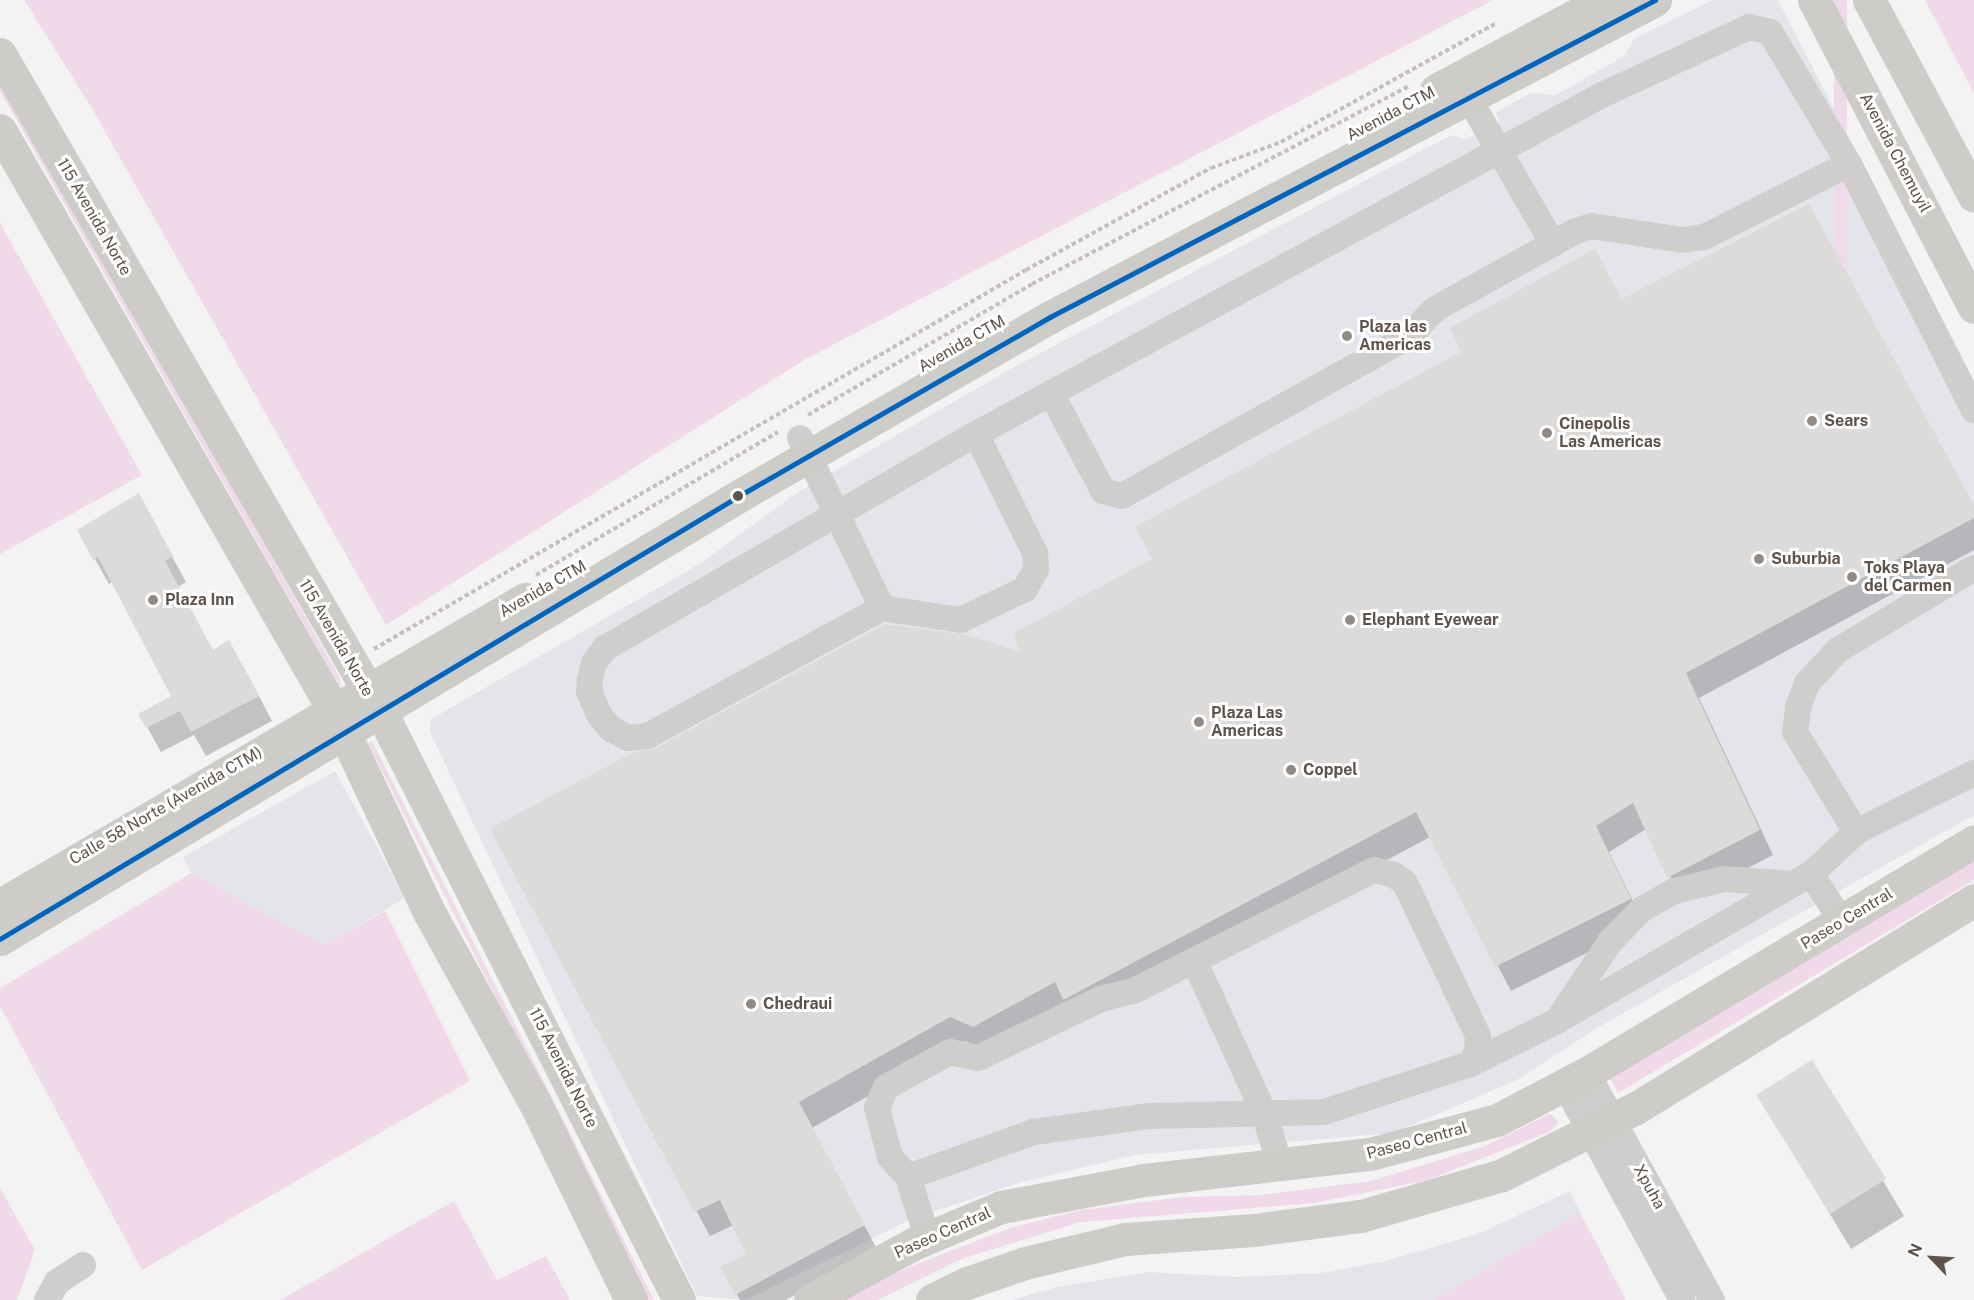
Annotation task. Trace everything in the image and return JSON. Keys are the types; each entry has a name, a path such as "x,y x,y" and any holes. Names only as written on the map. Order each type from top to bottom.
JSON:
{"main road":[{"name":"Avenida CTM","path":"1463,89 1604,0"},
{"name":"Avenida CTM","path":"339,722 800,435 1039,299 1463,89 1655,0"},
{"name":"Avenida Chemuyil","path":"1814,0 1974,307"},
{"path":"1869,0 1974,196"},
{"name":"115 Avenida Norte","path":"0,54 373,702 679,1300"},
{"path":"0,130 339,722 429,912 535,1102 631,1300"},
{"name":"Calle 58 Norte (Avenida CTM)","path":"0,905 339,722"},
{"name":"Calle 58 Norte (Avenida CTM)","path":"0,939 339,722"},
{"name":"Paseo Central","path":"810,1300 927,1237 1001,1207 1144,1180 1370,1154 1485,1123 1576,1079 1843,922 1974,841"},
{"path":"932,1300 967,1283 1025,1263 1125,1239 1361,1216 1502,1175 1602,1125 1974,900"}],"street":[{"path":"976,434 1035,553 1032,580 1025,590 961,620 882,608 647,736 628,738 611,729 598,714 589,692 590,679 594,663 605,648 976,434 1051,393 1602,95 1749,27 1770,32 1849,164 1974,410"},
{"path":"1463,89 1502,151 1553,244"},
{"path":"1051,393 1103,491 1122,496 1409,336 1435,309 1553,244 1591,226 1662,238 1704,237 1849,164"},
{"path":"800,435 882,608"},
{"path":"1856,832 1795,732 1807,684 1838,650 1974,568"},
{"path":"908,1178 1034,1132 1150,1116 1324,1112 1470,1064 1557,1021 1802,879 1856,832 1974,773"},
{"path":"927,1237 908,1178 890,1157 877,1108 885,1087 950,1052 978,1058 1101,999 1133,991 1374,870 1394,874 1405,883 1478,1036 1477,1051 1470,1064"},
{"path":"1557,1021 1610,942 1642,909 1675,891 1724,879 1802,879 1843,922"},
{"path":"1194,960 1264,1113 1280,1165"},
{"name":"Xpuha","path":"1576,1079 1602,1125 1712,1300"},
{"name":"Xpuha","path":"1602,1125 1683,1300"},
{"path":"47,1300 57,1282 83,1265"}],"path":[{"path":"351,663 1036,265 1211,168 1281,142 1501,21"},
{"path":"530,578 800,435 1032,284 1417,82"}],"shaded area":[{"path":"24,0 1493,0 804,360 386,625 91,107"},
{"path":"1713,0 1778,0 1974,381 1974,815 1597,1028 1517,1080 1393,1133 1135,1155 1022,1182 912,1219 746,1300 697,1296 430,732 431,719 703,562 795,494 1012,368 1451,135 1466,139 1499,122 1496,112 1531,93 1556,95 1624,56 1635,38"},
{"path":"1834,0 1847,0 1847,300 1834,300"},
{"path":"1925,0 1974,0 1974,93"},
{"path":"0,84 341,680 340,687 0,91"},
{"path":"0,223 142,475 0,554"},
{"path":"372,741 654,1300 648,1300 368,743"},
{"path":"335,771 405,898 325,945 191,873 183,857"},
{"path":"1974,860 1974,880 1618,1093 1610,1078 1635,1061"},
{"path":"191,873 325,945 385,911 470,1081 142,1270 0,1006 0,988"},
{"path":"1550,1114 1559,1122 1549,1132 1428,1180 1315,1203 1081,1222 964,1258 878,1300 843,1300 909,1267 1010,1228 1080,1210 1183,1197 1261,1195 1371,1181 1485,1146"},
{"path":"0,1188 35,1250 17,1300 0,1300"},
{"path":"1570,1191 1580,1212 1434,1300 1012,1300 1057,1287 1148,1272 1239,1277 1321,1273 1385,1261 1478,1234"},
{"path":"454,1201 497,1280 546,1256 570,1300 280,1300"},
{"path":"1580,1212 1626,1300 1434,1300"}],"building":[{"name":"Plaza Las Americas","path":"1809,204 1974,505 1974,518 1686,673 1760,830 1667,878 1633,803 1596,826 1631,899 1495,967 1416,812 1063,1000 1055,982 973,1027 950,1017 799,1102 865,1225 735,1295 720,1267 746,1255 720,1200 694,1212 490,829 632,753 654,749 885,624 962,634 1019,651 1014,633 1152,559 1135,527 1461,352 1450,328 1595,249 1622,299"},
{"name":"Plaza Inn","path":"139,493 173,556 165,561 213,650 229,640 259,696 191,732 180,711 146,728 138,714 171,696 98,557 93,560 77,530"},
{"path":"1812,1060 1886,1179 1830,1214 1756,1095"}],"transit line":[{"path":"0,939 744,493 1050,317 1655,0"}],"place":[{"name":"Plaza las Americas","path":"1347,336"},
{"name":"Sears","path":"1812,421"},
{"name":"Cinepolis Las Americas","path":"1547,433"},
{"name":"Suburbia","path":"1759,559"},
{"name":"Toks Playa del Carmen","path":"1852,577"},
{"name":"Plaza Inn","path":"153,600"},
{"name":"Elephant Eyewear","path":"1350,620"},
{"name":"Plaza Las Americas","path":"1199,722"},
{"name":"Coppel","path":"1291,770"},
{"name":"Chedraui","path":"751,1004"}]}
